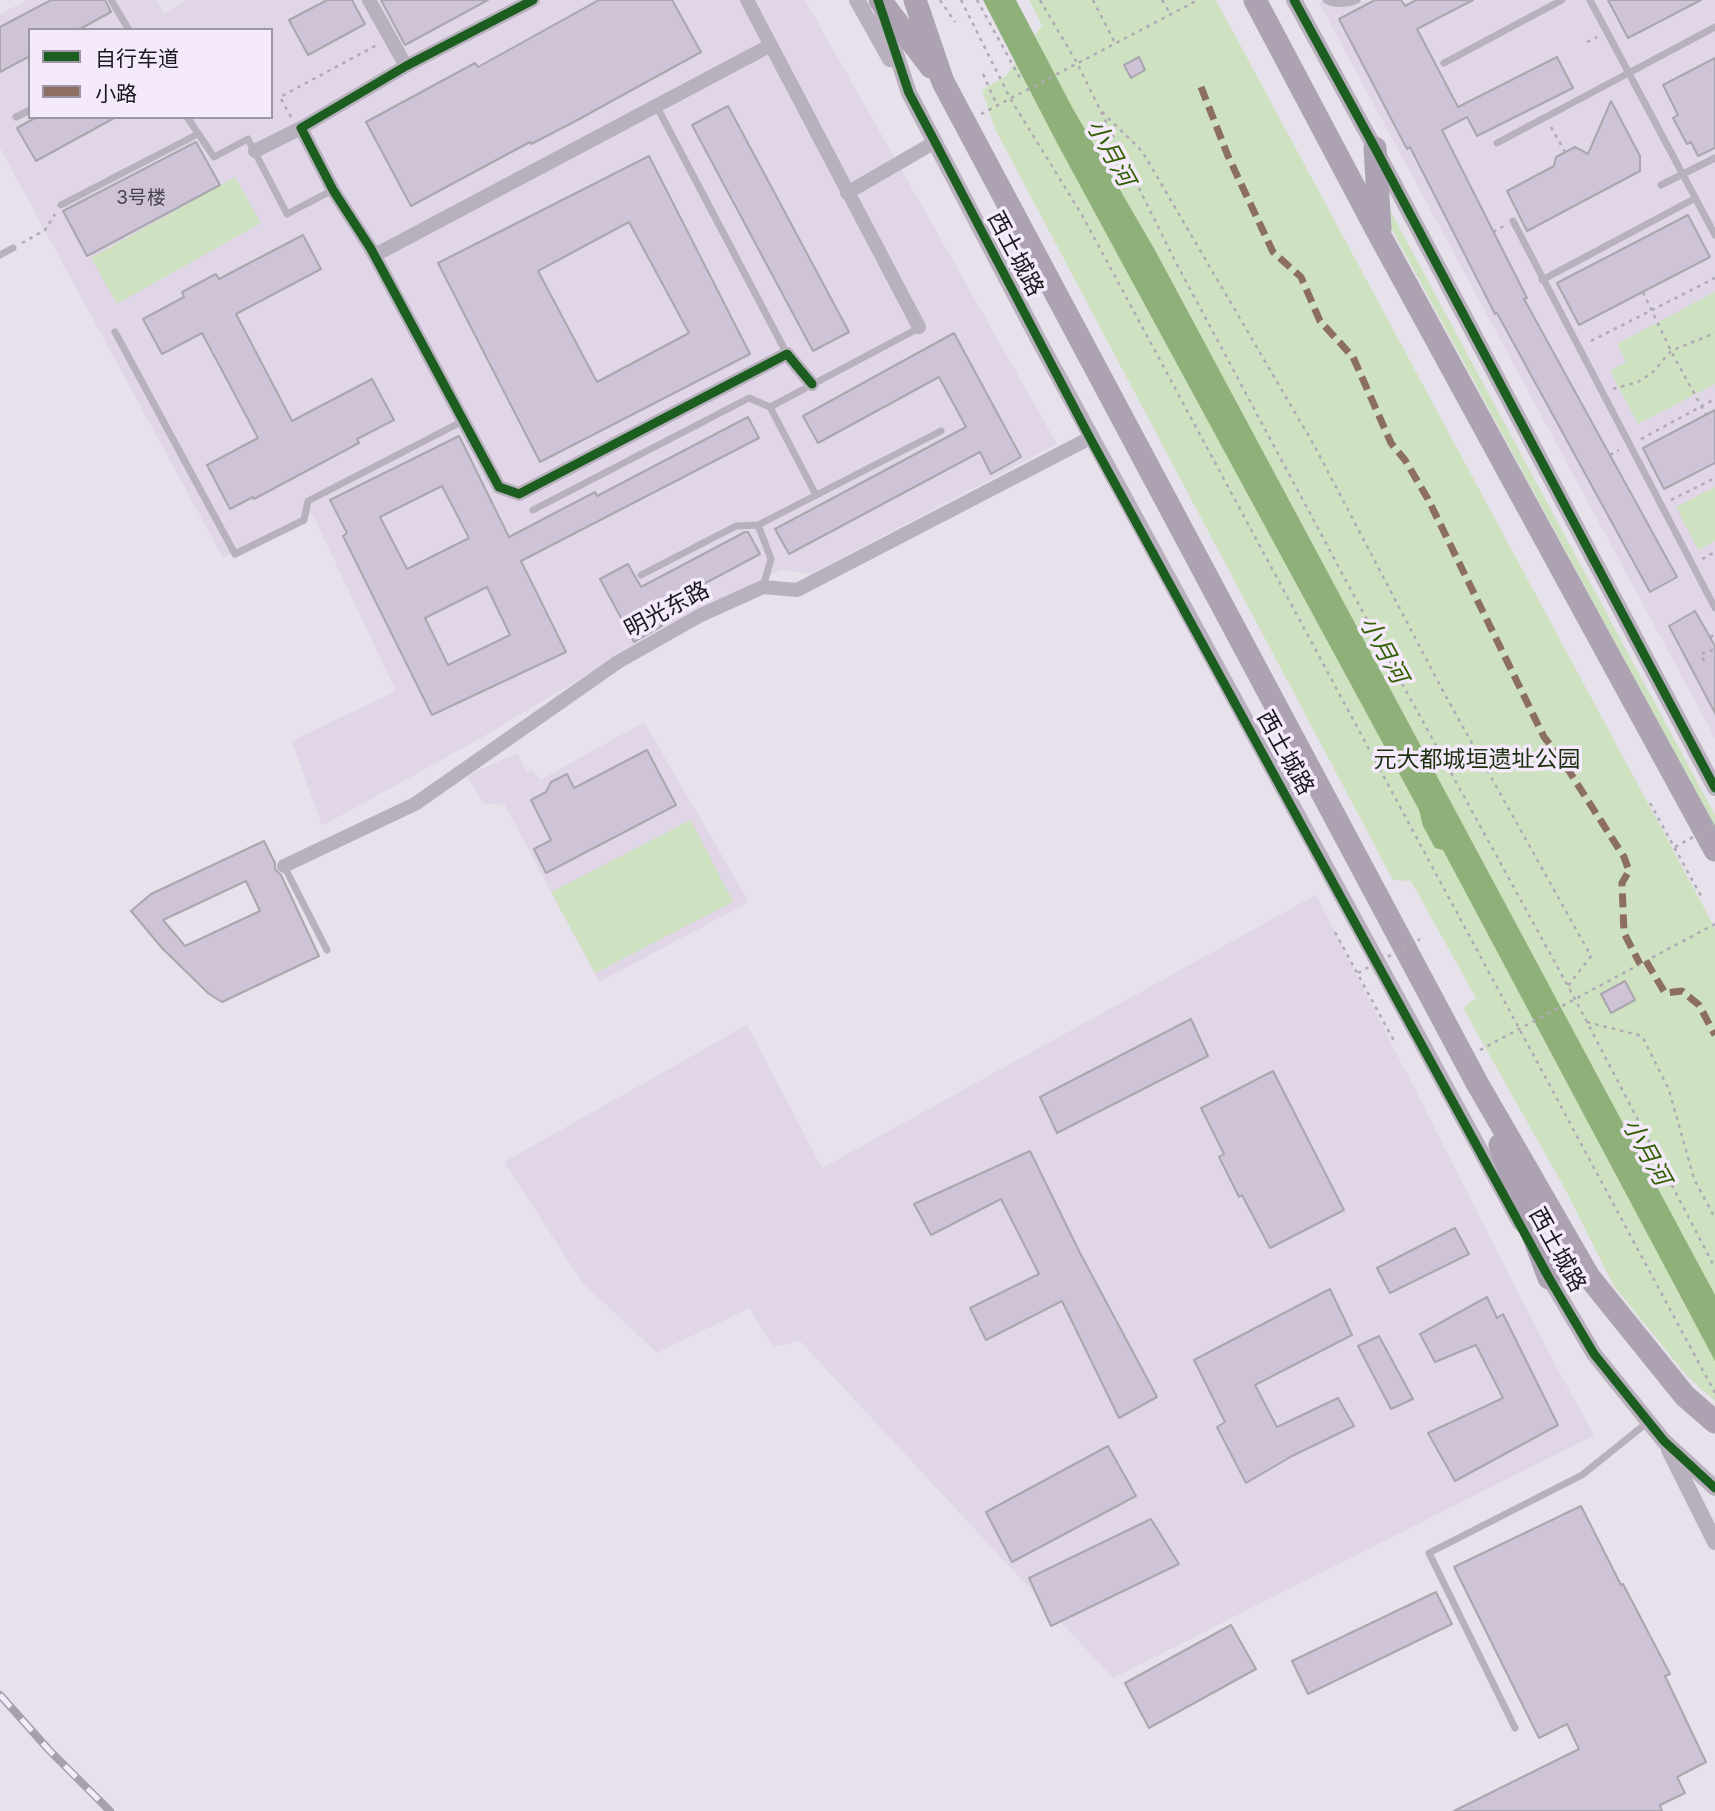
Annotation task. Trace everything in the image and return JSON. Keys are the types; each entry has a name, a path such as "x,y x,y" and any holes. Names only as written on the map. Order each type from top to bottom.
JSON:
{"highway":[{"path":"879,0 943,82"},
{"path":"915,0 943,82 1477,1083 1589,1277 1685,1396 1715,1422"},
{"path":"1255,0 1380,236 1715,850"},
{"path":"1375,148 1380,236"},
{"path":"1477,1083 1549,1278"}],"street":[{"path":"369,0 406,66"},
{"path":"255,152 406,66 533,0"},
{"path":"747,0 919,327"},
{"path":"857,0 909,93"},
{"name":"西土城路","path":"879,0 909,93 1090,438 1549,1278 1594,1354 1664,1441 1715,1488"},
{"path":"1294,0 1715,788"},
{"path":"375,255 771,45"},
{"path":"299,129 332,190 375,255 499,487 519,494 787,354 812,384"},
{"path":"848,193 935,142"},
{"name":"明光东路","path":"284,866 415,804 618,662 701,615 763,587 797,590 1090,438"},
{"path":"1664,1441 1715,1542"}],"lane":[{"path":"111,0 128,28"},
{"path":"1326,0 1331,3 1357,0"},
{"path":"1444,63 1562,0"},
{"path":"1590,0 1715,234"},
{"path":"1497,143 1715,27"},
{"path":"657,107 787,354"},
{"path":"16,117 28,111"},
{"path":"188,119 214,157 248,139 288,214 332,190"},
{"path":"61,205 198,134"},
{"path":"1661,185 1715,158"},
{"path":"1542,280 1694,199"},
{"path":"1513,221 1715,608"},
{"path":"0,255 13,247"},
{"path":"770,407 919,327"},
{"path":"116,332 235,555 304,520 308,501 463,421"},
{"path":"533,510 749,398 770,407 816,495"},
{"path":"640,575 736,526 758,525 941,430"},
{"path":"758,525 771,558 763,587"},
{"path":"284,866 327,950"},
{"path":"1515,1728 1429,1553 1582,1475 1648,1421"}],"path":[{"path":"940,0 955,22"},
{"path":"961,0 1012,97 1088,227 1715,1393"},
{"path":"977,0 1020,78"},
{"path":"1040,0 1077,63 1180,271 1568,986 1715,1268"},
{"path":"1093,0 1116,45"},
{"path":"1162,0 1171,15"},
{"path":"978,115 1198,0"},
{"path":"299,129 280,97 390,38"},
{"path":"983,74 997,105"},
{"path":"1100,110 1142,151 1314,445 1444,693 1591,956 1568,986"},
{"path":"1545,117 1565,152"},
{"path":"13,247 45,230 61,205"},
{"path":"1579,348 1715,278"},
{"path":"1643,292 1706,415"},
{"path":"1602,391 1638,382 1653,372 1671,351 1715,333"},
{"path":"1630,444 1715,399"},
{"path":"1662,505 1715,478"},
{"path":"1710,637 1715,635"},
{"path":"1704,660 1701,654 1715,649"},
{"path":"1650,803 1701,896"},
{"path":"1675,847 1715,825"},
{"path":"1478,1051 1715,924"},
{"path":"1335,932 1394,1041"},
{"path":"1357,973 1420,939"},
{"path":"1587,1022 1642,1036 1669,1090 1694,1179 1715,1218"}],"shaded area":[{"path":"28,0 156,0 164,13 187,0 805,0 1057,444 811,574 781,570 703,610 322,826 292,741 396,691 312,513 223,558 0,148 0,14"},
{"path":"983,0 1016,0 1072,107 1156,252 1715,1295 1715,1361 1443,850 1435,848 1423,826 1419,810 1057,143"},
{"path":"1715,0 1715,738 1318,1"},
{"path":"644,722 749,902 599,982 505,805 483,803 467,776 517,753 527,772 532,769 540,780"},
{"path":"1316,895 1552,1359 1594,1435 1113,1678 800,1341 773,1347 749,1308 657,1353 582,1282 504,1162 747,1025 822,1168"}],"green space":[{"name":"元大都城垣遗址公园","path":"1029,0 1216,0 1715,928 1715,1401 1687,1376 1614,1286 1565,1189 1463,1008 1476,998 1411,881 1393,880 995,129 982,90 1006,76 1042,25"},
{"path":"235,177 261,223 117,304 91,258"},
{"path":"1383,197 1715,815 1715,828 1383,213"},
{"path":"1715,292 1715,384 1638,424 1610,371 1626,362 1617,344"},
{"path":"1715,487 1715,541 1698,550 1676,507"},
{"path":"691,820 733,902 595,973 551,892"}],"building":[{"path":"51,0 105,0 111,12 82,28 28,28 28,57 0,72 0,27"},
{"path":"327,0 352,0 365,24 308,55 289,20"},
{"path":"381,0 488,0 405,45"},
{"path":"599,0 672,0 701,52 572,123 531,144 530,142 411,206 366,122 475,63 478,67"},
{"path":"1375,0 1401,0 1405,6 1416,0 1473,0 1417,29 1458,107 1557,57 1573,88 1477,136 1467,117 1442,130 1527,298 1524,299 1677,577 1650,592 1497,313 1495,314 1410,147 1407,149 1339,19"},
{"path":"1608,0 1701,0 1628,38"},
{"path":"1139,57 1145,70 1131,78 1124,65"},
{"path":"1715,58 1715,148 1698,156 1691,142 1687,144 1673,118 1678,115 1663,85"},
{"path":"1611,101 1640,156 1640,171 1527,231 1507,191 1554,166 1556,157 1575,147 1588,154"},
{"path":"728,106 849,332 813,351 692,125"},
{"path":"33,119 112,119 36,161 17,128"},
{"path":"196,142 220,185 87,256 63,211"},
{"path":"649,156 750,354 540,462 438,263","holes":["629,222 689,333 597,382 538,271"]},
{"path":"1688,215 1710,257 1579,325 1557,283"},
{"path":"303,235 321,269 236,314 292,421 372,379 394,420 357,439 359,443 230,509 207,465 258,438 202,333 162,354 143,319 184,297 182,292 216,274 219,279"},
{"path":"954,333 1021,457 991,474 980,452 789,554 775,529 966,427 939,377 818,443 803,416"},
{"path":"1715,410 1715,463 1664,489 1643,448"},
{"path":"748,417 759,438 521,561 566,652 432,715 343,536 347,533 330,500 459,436 509,537 595,492 597,496","holes":["442,486 469,538 407,569 380,517","487,587 510,635 448,665 425,618"]},
{"path":"748,532 760,554 653,611 662,626 634,642 600,579 628,564 641,587"},
{"path":"1695,611 1715,646 1715,713 1669,626"},
{"path":"647,750 676,805 546,873 534,849 551,840 531,800 546,792 551,782 567,774 574,788"},
{"path":"264,841 275,863 275,869 281,875 319,956 222,1002 209,994 162,948 131,911 151,894","holes":["246,881 260,911 185,946 163,920"]},
{"path":"1625,981 1635,1000 1611,1013 1601,994"},
{"path":"1191,1019 1208,1056 1057,1133 1040,1097"},
{"path":"1273,1071 1344,1210 1270,1248 1242,1195 1239,1197 1219,1157 1224,1154 1201,1108"},
{"path":"1030,1151 1080,1253 1157,1397 1119,1418 1062,1301 986,1340 970,1308 1039,1274 1001,1199 931,1235 914,1204"},
{"path":"1455,1228 1469,1254 1390,1293 1377,1268"},
{"path":"1330,1289 1352,1335 1255,1385 1277,1427 1338,1398 1354,1426 1292,1456 1246,1483 1217,1427 1225,1422 1194,1360"},
{"path":"1487,1297 1497,1318 1503,1314 1558,1425 1455,1481 1428,1433 1503,1398 1476,1345 1435,1362 1420,1334"},
{"path":"1379,1336 1413,1399 1391,1409 1358,1346"},
{"path":"1108,1446 1136,1496 1012,1562 986,1512"},
{"path":"1581,1506 1670,1674 1665,1676 1706,1762 1677,1777 1685,1793 1660,1805 1662,1811 1454,1811 1579,1749 1567,1724 1539,1738 1454,1567"},
{"path":"1151,1519 1179,1564 1051,1626 1029,1578"},
{"path":"1436,1592 1452,1624 1308,1694 1292,1661"},
{"path":"1231,1625 1256,1669 1149,1728 1125,1683"}],"railway":[{"path":"0,1695 49,1750 110,1811"}],"marked path":[{"path":"1201,87 1228,156 1273,252 1301,277 1320,321 1353,357 1391,443 1405,460 1428,499 1544,737 1560,757 1624,857 1629,871 1622,883 1624,933 1640,964"},
{"path":"1646,961 1665,993 1682,991 1699,1005 1715,1035"}],"cycle path":[{"path":"533,0 406,66 301,128 333,190 371,249 499,487 519,494 787,354 812,384"},
{"path":"878,0 909,93 1090,438 1549,1278 1594,1354 1664,1441 1715,1488"},
{"path":"1294,0 1715,788"}],"water label":[{"name":"小月河","path":"1110,153"},
{"name":"小月河","path":"1383,650"},
{"name":"小月河","path":"1646,1152"}]}
